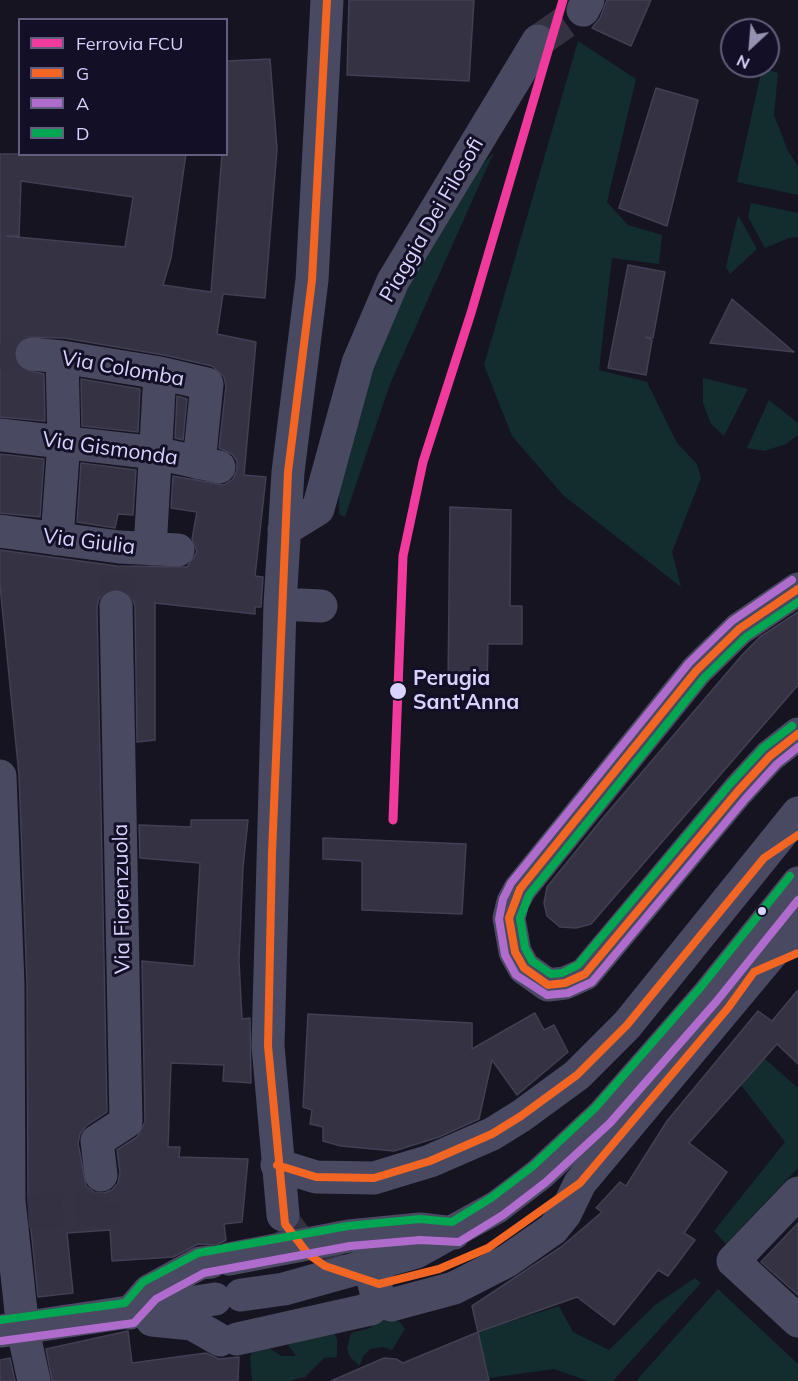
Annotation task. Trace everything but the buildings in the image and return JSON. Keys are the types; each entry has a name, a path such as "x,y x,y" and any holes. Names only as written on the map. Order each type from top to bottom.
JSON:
{"street":[{"path":"284,1215 268,1046 280,604 288,472 312,280 327,0"},
{"name":"Piaggia Dei Filosofi","path":"284,530 318,509 358,363 393,280 538,41"},
{"name":"Via Colomba","path":"64,441 47,356 160,373 207,384 209,465"},
{"path":"156,453 160,373"},
{"name":"Via Gismonda","path":"0,435 156,453 209,465"},
{"path":"57,539 64,441"},
{"name":"Via Giulia","path":"0,531 141,551 156,453"},
{"path":"791,746 585,974 565,983 548,984 524,968 514,951 508,918 520,889 696,671 739,629 798,589"},
{"path":"280,604 321,606"},
{"name":"Via Fiorenzuola","path":"102,1187 98,1140 126,1122 116,607"},
{"path":"0,776 8,985 12,1204 11,1331 34,1381"},
{"path":"278,1165 316,1177 374,1178 430,1161 492,1134 521,1116 577,1075 627,1025 798,813"},
{"path":"764,858 798,835"},
{"path":"130,1312 153,1320 192,1324 228,1339 371,1309 384,1282 416,1252 497,1208 540,1174 603,1115 708,995 798,883"},
{"path":"11,1331 284,1289 384,1282 440,1269 488,1248 580,1183 798,922"},
{"path":"754,972 798,953"},
{"path":"798,1192 733,1261 798,1321"},
{"path":"130,1312 149,1291 200,1263 349,1236 420,1229 454,1233"}],"green space":[{"path":"578,41 636,79 607,202 628,225 662,235 659,264 612,258 599,370 647,382 677,443 697,464 701,478 672,552 681,587 564,496 512,436 484,365"},
{"path":"760,78 778,78 774,115 788,151 798,166 798,195 737,182"},
{"path":"494,152 390,384 345,517 339,514 339,470 383,337 424,257 479,169"},
{"path":"751,203 798,213 798,237 789,238 765,248 748,217"},
{"path":"738,215 757,249 730,274 726,267"},
{"path":"703,378 748,389 724,436 711,424 703,403"},
{"path":"769,400 798,423 798,435 786,444 764,451 747,448"},
{"path":"764,1058 798,1088 798,1168 726,1244 714,1231 785,1142 741,1085"},
{"path":"695,1278 701,1283 613,1381 588,1381 554,1369 489,1378 478,1332 559,1306 573,1332 609,1350 655,1305"},
{"path":"718,1289 798,1364 798,1381 636,1381"},
{"path":"392,1318 401,1323 405,1329 392,1350 383,1347 370,1349 363,1356 360,1366 350,1357 347,1349 351,1333 370,1328 378,1320"},
{"path":"332,1326 337,1339 337,1357 324,1358 305,1377 289,1381 252,1381 250,1356 253,1351 266,1346 282,1356 296,1356 283,1338"}],"tunnel":[{"path":"538,41 583,10"},
{"path":"0,352 32,354"},
{"path":"116,607 119,558"},
{"path":"28,1212 104,1209 104,1200"},
{"path":"286,1225 308,1254 325,1266 379,1284 393,1283"}],"rail line":[{"name":"FCU","path":"393,820 403,556 423,462 471,313 563,0"}],"transit line":[{"name":"G","path":"327,0 312,280 288,472 272,853 268,1046 285,1224 308,1254 325,1266 379,1284 439,1269 488,1248 580,1183 728,1008 754,972 798,953"},
{"name":"A","path":"792,580 732,621 689,663 511,883 503,899 499,919 505,955 516,975 547,995 568,993 592,982 746,798 777,764 798,747"},
{"name":"G","path":"798,589 739,629 696,671 520,889 509,918 515,952 524,968 548,985 565,983 585,974 738,791 770,756 798,734"},
{"name":"D","path":"792,726 763,748 730,784 578,965 562,973 551,974 532,961 525,948 520,918 529,895 704,678 746,637 798,602"},
{"name":"G","path":"277,1165 316,1177 374,1178 430,1161 492,1134 521,1116 577,1075 627,1025 764,858 798,835"},
{"name":"D","path":"0,1320 125,1303 143,1282 198,1253 348,1226 420,1219 452,1222 491,1198 533,1166 595,1108 700,988 790,876"},
{"name":"A","path":"1,1341 134,1323 156,1299 204,1273 350,1246 420,1240 459,1242 503,1215 546,1182 610,1123 716,1002 798,900"}],"place":[{"name":"Perugia Sant'Anna","path":"398,691"}]}
